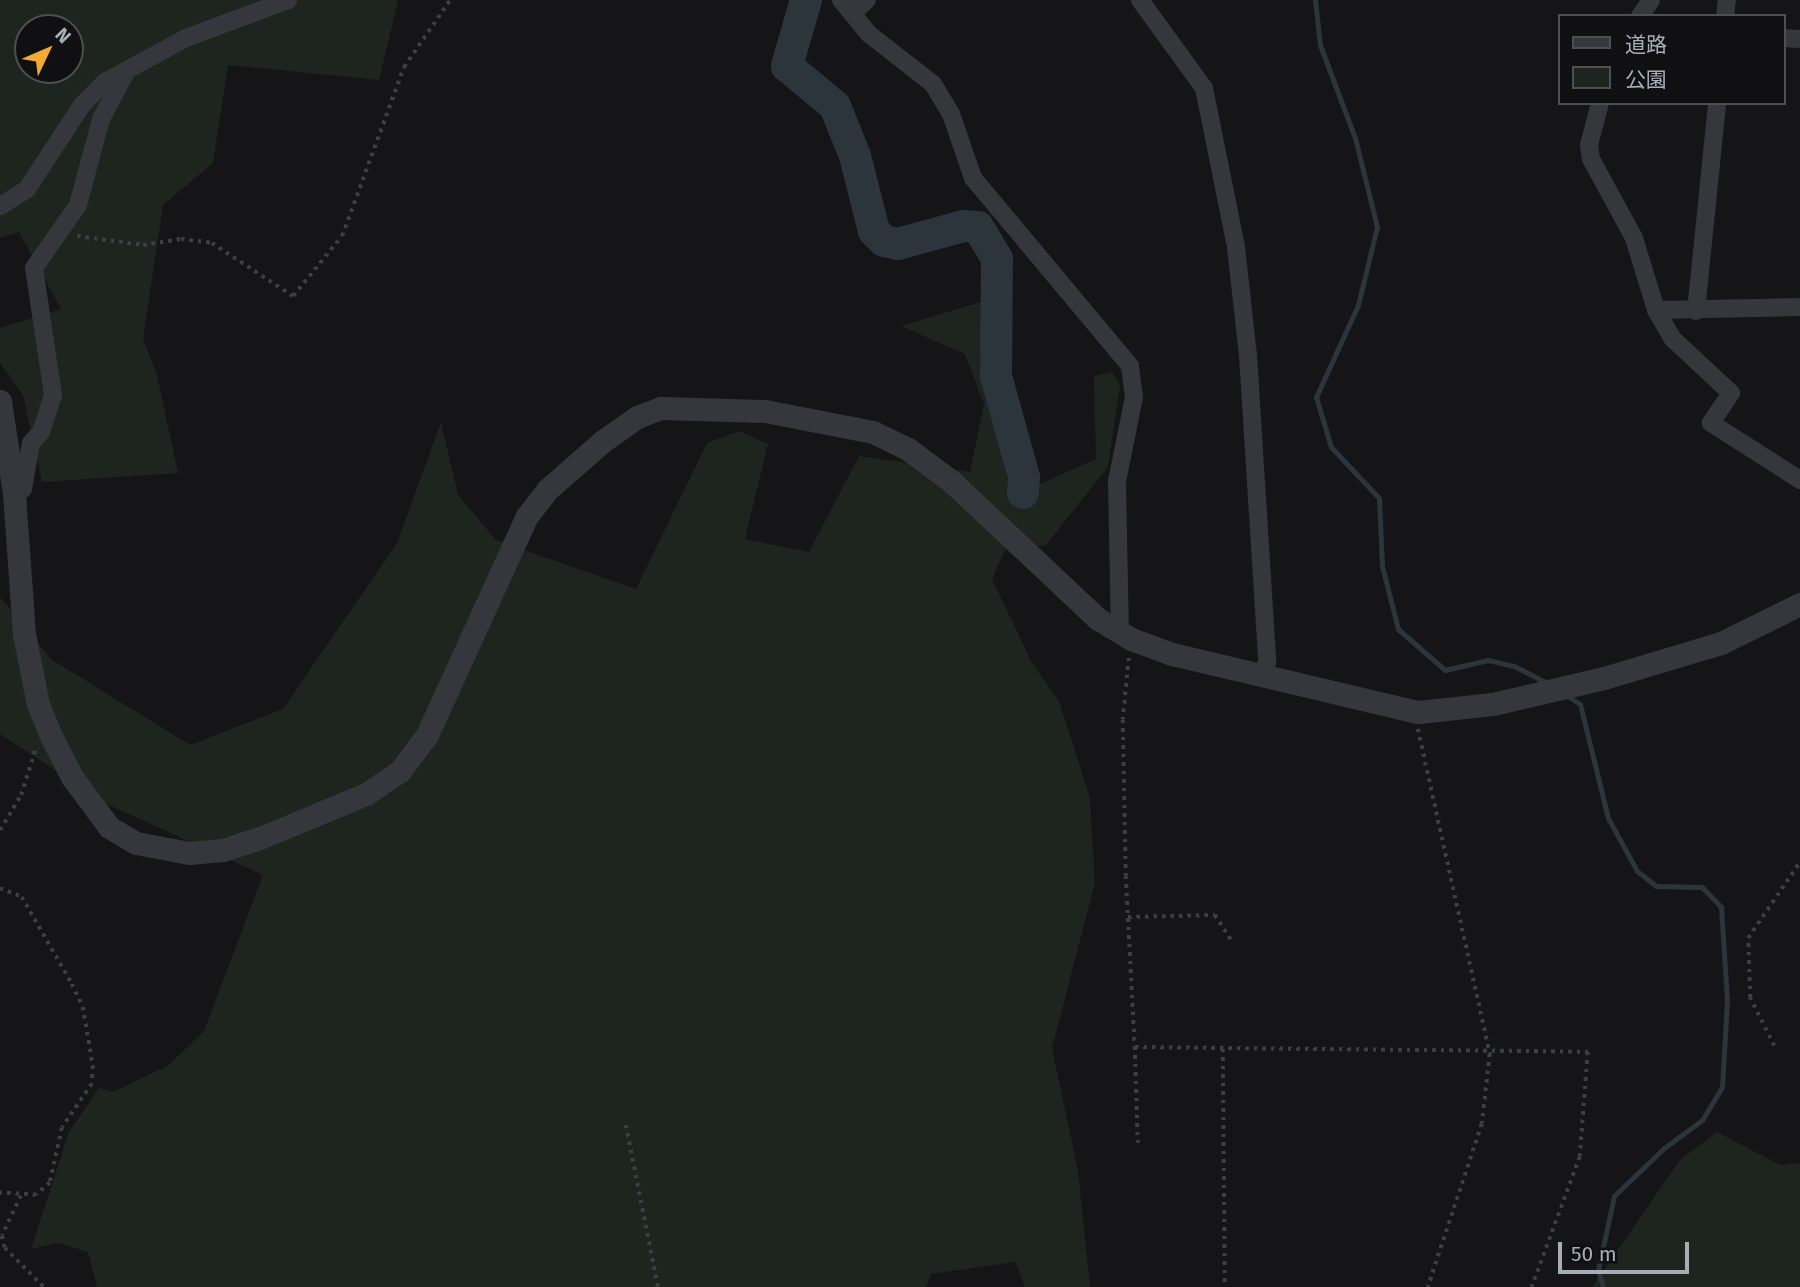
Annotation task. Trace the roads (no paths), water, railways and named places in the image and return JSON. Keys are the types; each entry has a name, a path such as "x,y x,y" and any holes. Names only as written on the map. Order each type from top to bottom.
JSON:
{"street":[{"path":"0,206 15,200 34,180 82,105 105,82 186,38 288,0"},
{"path":"867,0 847,7 883,47 933,84 951,114 973,178 1130,366 1134,397 1117,481 1125,636"},
{"path":"1140,0 1204,88 1236,247 1248,355 1267,661 1264,675"},
{"path":"14,494 23,489 31,443 41,432 52,396 34,268 56,232 78,205 101,119 126,72"},
{"path":"1600,105 1590,145 1591,159 1634,238 1656,310 1673,339 1731,393 1712,422 1800,480"},
{"path":"1696,311 1717,105"},
{"path":"1656,310 1800,307"},
{"path":"0,401 14,494 24,634 38,704 50,734 72,777 109,827 122,837 189,853 223,850 366,794 400,771 427,735 531,510 612,433 636,417 661,408 765,411 849,426 908,449 951,481 1098,619 1125,636 1172,654 1418,712 1467,709 1548,694 1721,643 1800,604"}],"waterway":[{"path":"806,0 787,66 835,106 855,156 874,231 884,241 898,244 964,226 978,227 997,259 996,376 1024,477 1023,493"},
{"path":"1315,0 1320,45 1355,138 1377,227 1358,305 1316,397 1331,447 1379,498 1382,566 1398,629 1445,670 1488,660 1514,666 1549,684"},
{"path":"1566,695 1580,704 1608,818 1637,871 1656,886 1702,887 1721,907 1727,1001 1722,1087 1702,1120 1664,1148 1614,1196 1598,1270 1603,1287"}]}
